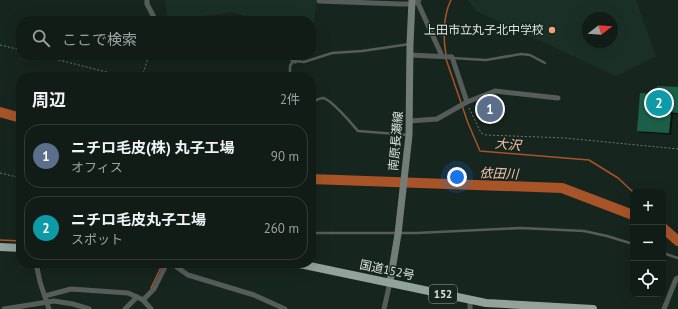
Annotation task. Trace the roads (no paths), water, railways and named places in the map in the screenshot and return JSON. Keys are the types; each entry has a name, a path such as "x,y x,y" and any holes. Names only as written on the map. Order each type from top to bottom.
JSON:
{"highway":[{"path":"0,247 16,248"},
{"name":"国道152号","path":"316,267 486,303 593,309"}],"main road":[{"name":"南原長瀬線","path":"390,282 398,234 409,135 410,44 415,1"}],"street":[{"path":"147,0 147,4 153,16"},
{"path":"319,1 415,1 442,56"},
{"path":"410,56 442,56 452,58 467,102"},
{"path":"410,121 437,120 467,102 495,91 558,98"},
{"path":"37,268 49,309"},
{"path":"144,300 154,289 164,268"},
{"path":"178,268 188,275 254,295 285,309"},
{"path":"664,309 676,279 678,278"},
{"path":"384,309 390,282"},
{"path":"4,309 46,299 71,289 128,293 144,300 151,309"},
{"path":"125,309 137,297"},
{"path":"46,299 65,302 89,309"},
{"path":"470,299 470,309"}],"lane":[{"path":"316,58 332,53 362,51 410,44"},
{"path":"452,58 486,60 521,54 530,55 545,63"},
{"path":"290,72 290,66 293,62 304,62 310,60"},
{"path":"316,100 321,98 325,99 339,110 358,131 409,135"},
{"path":"316,233 398,234 521,228 584,231 630,243"},
{"path":"666,254 678,258"}],"waterway":[{"name":"大沢","path":"446,55 444,27 446,13 451,0"},
{"name":"大沢","path":"446,59 468,123 480,151 589,160 618,178 630,189"},
{"name":"依田川","path":"0,112 16,117"},
{"name":"依田川","path":"316,179 562,188 630,214"},
{"name":"依田川","path":"666,231 678,241"},
{"path":"0,240 16,241"},
{"path":"151,288 161,268"}],"place":[{"name":"上田市立丸子北中学校","path":"552,30"},
{"name":"ニチロ毛皮丸子工場","path":"659,103"},
{"name":"ニチロ毛皮(株) 丸子工場","path":"490,109"}]}
